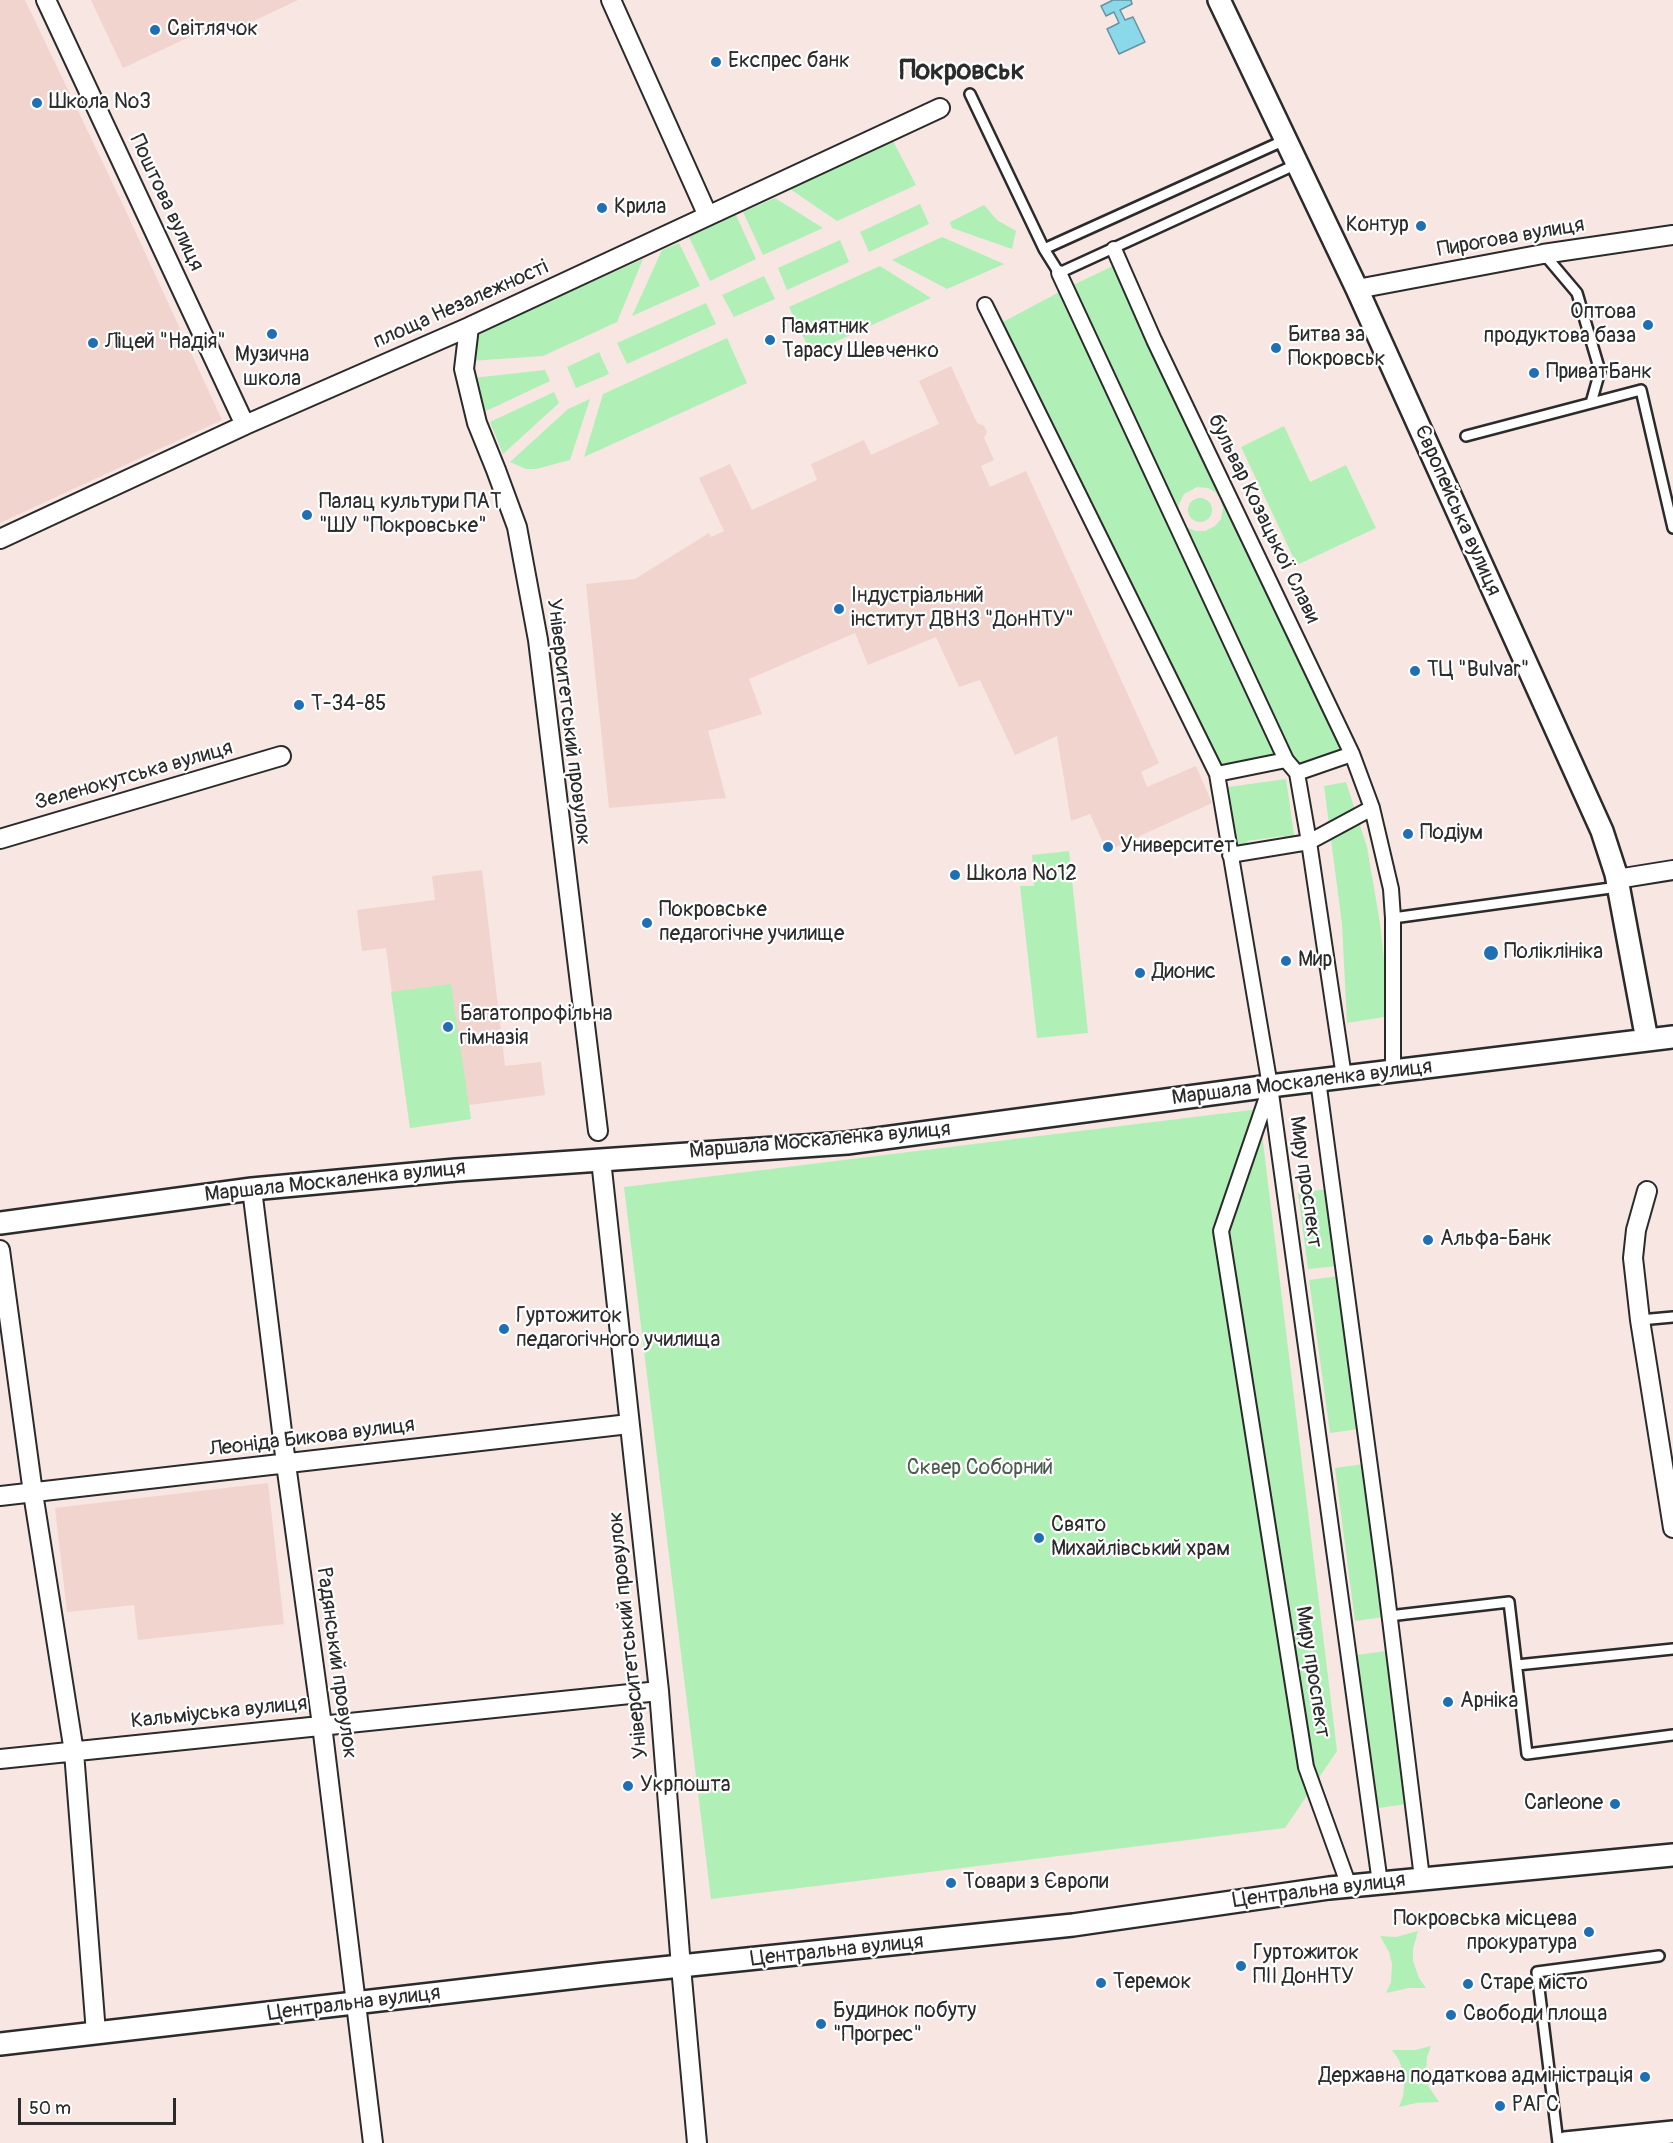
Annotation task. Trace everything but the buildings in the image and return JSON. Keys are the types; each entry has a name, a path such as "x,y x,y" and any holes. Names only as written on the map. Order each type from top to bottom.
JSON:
{"street":[{"name":"Поштова вулиця","path":"46,0 245,425"},
{"path":"611,0 708,216"},
{"name":"Європейська вулиця","path":"1219,0 1357,289 1611,854 1647,1040"},
{"name":"площа Незалежності","path":"0,539 245,425 469,327 940,108"},
{"name":"Пирогова вулиця","path":"1357,289 1543,254 1673,235"},
{"name":"бульвар Козацької Слави","path":"1114,249 1154,340 1352,754 1372,808 1391,889 1394,918 1393,1071"},
{"path":"1059,273 1286,760 1297,773 1310,842 1344,1077"},
{"path":"985,304 1218,774 1270,1086"},
{"name":"Університетський провулок","path":"469,327 464,369 477,423 517,527 538,640 598,1131"},
{"path":"1297,773 1352,754"},
{"name":"Зеленокутська вулиця","path":"0,839 281,756"},
{"path":"1218,774 1286,760"},
{"path":"1230,855 1310,842 1372,808"},
{"path":"1617,883 1673,870"},
{"name":"Маршала Москаленка вулиця","path":"0,1223 252,1188 456,1170 847,1143 1270,1086 1673,1037"},
{"name":"Миру проспект","path":"1318,1080 1422,1878"},
{"name":"Миру проспект","path":"1270,1086 1380,1883"},
{"name":"Миру проспект","path":"1270,1086 1221,1231 1306,1767 1349,1886"},
{"name":"Університетський провулок","path":"601,1160 659,1691 697,2143"},
{"name":"Радянський провулок","path":"252,1188 286,1464 322,1725 373,2143"},
{"path":"1647,1191 1636,1230 1633,1258 1640,1320 1673,1528"},
{"path":"0,1250 33,1493 74,1752 96,2033"},
{"name":"Леоніда Бикова вулиця","path":"0,1496 629,1425"},
{"name":"Кальміуська вулиця","path":"0,1759 659,1691"},
{"name":"Центральна вулиця","path":"0,2044 1073,1925 1349,1886 1673,1855"},
{"path":"1564,2143 1614,2140 1673,2132"}],"lane":[{"path":"970,94 1044,249 1059,273 1297,164"},
{"path":"1044,249 1286,140"},
{"path":"1543,254 1577,293 1600,371 1591,403"},
{"path":"1466,436 1641,390 1673,528"},
{"path":"1394,918 1617,883"},
{"path":"1640,1320 1673,1317"},
{"path":"1389,1616 1509,1602 1527,1754 1673,1735"},
{"path":"1517,1665 1673,1649"},
{"path":"1558,2143 1537,1972 1659,1956"}],"shaded area":[{"name":"Ліцей \"Надія\"","path":"0,0 25,0 222,420 0,523"},
{"name":"Світлячок","path":"91,0 298,0 222,36 217,24 123,68"},
{"name":"Індустріальний інститут ДВНЗ \"ДонНТУ\"","path":"951,366 977,423 984,426 987,432 984,438 994,460 981,466 990,487 1026,471 1159,763 1141,772 1147,787 1196,766 1212,803 1107,851 1090,814 1071,821 1057,736 1015,755 980,680 959,687 936,637 868,665 855,633 749,679 762,714 708,731 726,798 609,808 586,584 635,579 709,533 711,537 724,531 699,478 730,464 752,510 817,480 811,464 864,440 871,455 939,424 919,381"},
{"name":"Багатопрофільна гімназія","path":"482,870 505,1066 541,1062 545,1095 469,1105 471,1119 410,1128 386,948 362,951 357,910 435,900 432,876"},
{"path":"268,1483 284,1624 138,1640 134,1605 67,1612 55,1508"}],"green space":[{"path":"893,141 916,185 837,221 790,189"},
{"path":"775,198 823,228 763,255 743,212"},
{"path":"920,204 929,224 869,252 860,232"},
{"path":"984,205 997,220 1016,231 1012,249 952,228 950,222"},
{"path":"736,215 756,259 710,281 689,237"},
{"path":"942,237 1004,264 947,289 892,260"},
{"path":"840,240 849,262 787,290 778,268"},
{"path":"679,243 700,286 632,316 662,250"},
{"path":"643,259 617,322 543,356 470,361 478,336 490,328"},
{"path":"1117,264 1352,754 1297,773 1285,760 1217,774 999,324","holes":["1197,487 1208,488 1220,498 1223,508 1221,519 1215,526 1205,531 1188,528 1183,524 1178,513 1179,504 1184,494"]},
{"path":"880,266 931,298 811,353 789,307"},
{"path":"764,276 775,299 734,317 722,295"},
{"path":"706,303 716,324 627,364 617,343"},
{"path":"727,338 747,383 584,457 603,394"},
{"path":"599,352 609,374 576,388 567,367"},
{"path":"545,370 550,381 486,411 472,378"},
{"path":"554,392 559,403 503,454 490,422"},
{"path":"590,399 570,460 536,469 526,469 510,462 568,409"},
{"path":"1284,426 1310,482 1346,465 1376,528 1297,565 1241,447"},
{"path":"1200,498 1205,499 1211,505 1211,515 1205,521 1200,522 1195,521 1189,515 1188,510 1189,505 1195,499"},
{"path":"1286,779 1295,841 1285,842 1283,836 1247,841 1248,846 1236,848 1228,787"},
{"path":"1346,782 1367,847 1380,923 1390,1016 1347,1023 1342,924 1324,786"},
{"path":"1069,851 1088,1033 1037,1038 1020,886 1034,886 1032,855"},
{"path":"451,984 471,1119 410,1128 391,992"},
{"name":"Сквер Соборний","path":"1259,1109 1337,1751 1285,1828 711,1899 624,1187"},
{"path":"1328,1189 1338,1266 1308,1269 1298,1193"},
{"path":"1339,1276 1359,1429 1330,1433 1309,1280"},
{"path":"1364,1464 1384,1617 1355,1621 1335,1468"},
{"path":"1386,1651 1407,1804 1378,1808 1357,1655"},
{"path":"1418,1931 1413,1949 1413,1961 1419,1978 1426,1988 1409,1988 1386,1993 1391,1982 1392,1964 1389,1952 1380,1936 1396,1937"},
{"path":"1431,2046 1427,2057 1426,2075 1429,2087 1439,2102 1416,2103 1399,2107 1405,2078 1399,2060 1392,2050 1415,2050"}],"water":[{"path":"1113,0 1131,0 1132,4 1120,10 1125,20 1133,17 1145,42 1119,54 1107,29 1119,23 1114,12 1106,16 1101,6"}],"place":[{"name":"Світлячок","path":"155,30"},
{"name":"Експрес банк","path":"716,62"},
{"name":"Школа №3","path":"37,103"},
{"name":"Крила","path":"602,208"},
{"name":"Контур","path":"1421,226"},
{"name":"Оптова продуктова база","path":"1648,325"},
{"name":"Музична школа","path":"272,334"},
{"name":"Памятник Тарасу Шевченко","path":"770,340"},
{"name":"Ліцей \"Надія\"","path":"93,343"},
{"name":"Битва за Покровськ","path":"1276,348"},
{"name":"ПриватБанк","path":"1534,373"},
{"name":"Палац культури ПАТ \"ШУ \"Покровське\"","path":"307,515"},
{"name":"Індустріальний інститут ДВНЗ \"ДонНТУ\"","path":"839,609"},
{"name":"ТЦ \"Bulvar\"","path":"1415,671"},
{"name":"Т-34-85","path":"299,705"},
{"name":"Подіум","path":"1408,834"},
{"name":"Университет","path":"1108,847"},
{"name":"Школа №12","path":"955,875"},
{"name":"Покровське педагогічне училище","path":"647,923"},
{"name":"Поліклініка","path":"1491,953"},
{"name":"Мир","path":"1286,961"},
{"name":"Дионис","path":"1140,973"},
{"name":"Багатопрофільна гімназія","path":"448,1027"},
{"name":"Альфа-Банк","path":"1428,1240"},
{"name":"Гуртожиток педагогічного училища","path":"504,1329"},
{"name":"Свято Михайлівський храм","path":"1039,1538"},
{"name":"Арніка","path":"1448,1702"},
{"name":"Укрпошта","path":"628,1786"},
{"name":"Carleone","path":"1615,1804"},
{"name":"Товари з Європи","path":"951,1883"},
{"name":"Покровська місцева прокуратура","path":"1589,1932"},
{"name":"Гуртожиток ПІІ ДонНТУ","path":"1241,1966"},
{"name":"Теремок","path":"1101,1983"},
{"name":"Старе місто","path":"1468,1984"},
{"name":"Свободи площа","path":"1451,2015"},
{"name":"Будинок побуту \"Прогрес\"","path":"821,2024"},
{"name":"Державна податкова адміністрація","path":"1645,2077"},
{"name":"РАГС","path":"1500,2106"}],"district":[{"name":"Покровськ","path":"962,72"}]}
